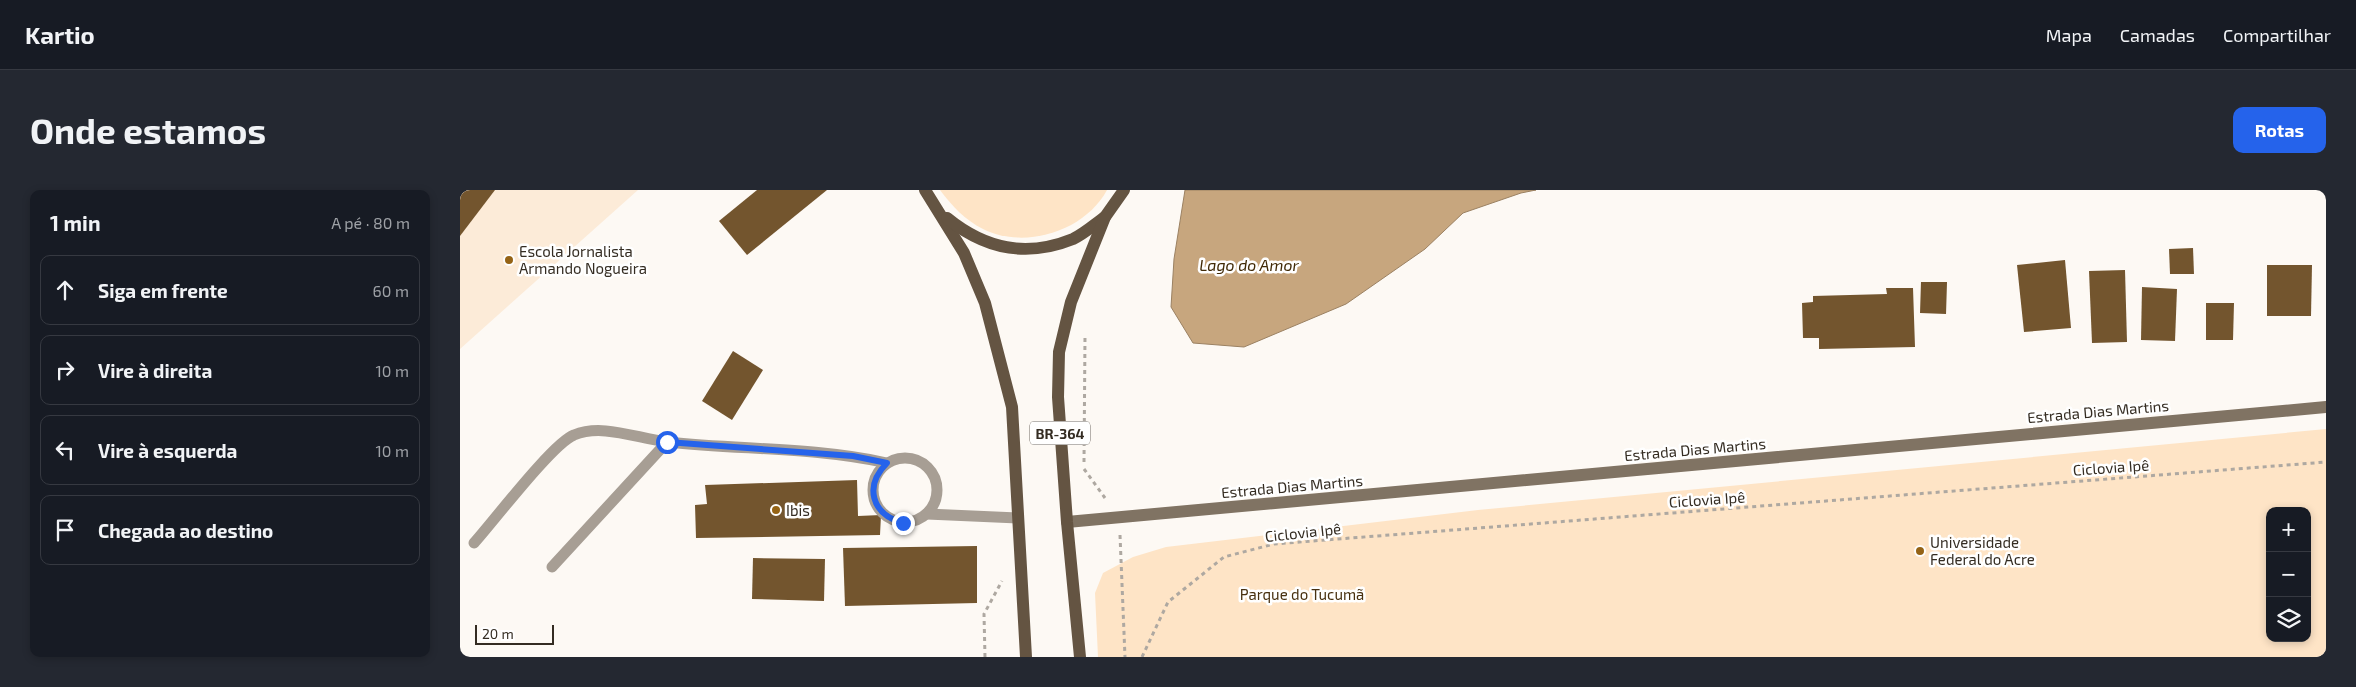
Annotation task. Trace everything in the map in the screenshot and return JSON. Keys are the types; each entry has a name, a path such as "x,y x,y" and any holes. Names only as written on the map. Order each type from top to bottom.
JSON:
{"main road":[{"name":"BR-364","path":"925,190 964,252 985,303 1012,406 1026,657"},
{"name":"BR-364","path":"1080,657 1067,522 1058,397 1059,352 1071,302 1105,217 1124,190"},
{"name":"BR-364","path":"938,210 966,234 1001,248 1039,249 1074,238 1105,217"}],"street":[{"name":"Estrada Dias Martins","path":"1067,522 2326,407"}],"lane":[{"path":"474,543 552,453 573,435 595,430 667,442 853,456 887,463"},
{"path":"552,567 667,442"},
{"path":"908,458 919,461 928,467 935,477 938,488 937,499 927,514 914,522 903,523 891,520 882,513 876,504 873,487 879,471 887,463 897,459 908,458"},
{"path":"927,514 1018,518"}],"path":[{"path":"1085,329 1084,469 1119,518 1125,657"},
{"name":"Ciclovia Ipê","path":"1142,657 1168,602 1224,557 1274,544 2326,462"},
{"path":"985,657 984,614 1020,547"}],"shaded area":[{"name":"Escola Jornalista Armando Nogueira","path":"460,190 638,190 460,349"}],"green space":[{"path":"940,190 1107,190 1097,204 1069,226 1035,237 1017,238 999,235 976,225 959,212"},
{"name":"Universidade Federal do Acre","path":"2326,429 2326,657 1098,657 1095,593 1103,573 1133,557 1166,547 1478,510"}],"water":[{"name":"Lago do Amor","path":"1185,190 1536,190 1521,193 1463,213 1425,249 1346,304 1244,347 1193,343 1171,307 1174,259"}],"building":[{"path":"460,190 495,190 460,236"},
{"path":"757,190 827,190 747,255 719,221"},
{"path":"2193,248 2194,274 2170,274 2169,249"},
{"path":"2065,260 2071,328 2024,332 2017,265"},
{"path":"2267,265 2312,265 2311,316 2267,316"},
{"path":"2125,270 2127,342 2092,343 2089,271"},
{"path":"1921,282 1947,282 1946,314 1920,313"},
{"path":"2142,287 2177,289 2175,341 2141,340"},
{"path":"1886,288 1913,288 1915,347 1819,349 1819,338 1803,338 1802,303 1813,302 1813,296 1887,294"},
{"path":"2206,303 2234,303 2233,340 2206,340"},
{"path":"733,351 763,370 732,420 702,401"},
{"name":"Ibis","path":"857,480 858,516 881,515 880,535 696,538 695,505 707,504 705,485"},
{"path":"977,546 977,603 845,606 843,548"},
{"path":"753,558 825,559 824,601 752,599"}],"place":[{"name":"Escola Jornalista Armando Nogueira","path":"509,260"},
{"name":"Ibis","path":"776,510"},
{"name":"Universidade Federal do Acre","path":"1920,551"}],"route":[{"path":"667,442 853,456 887,463 879,471 874,481 873,493 876,504 882,513 891,520 903,523"}],"park label":[{"name":"Parque do Tucumã","path":"1302,594"}]}
